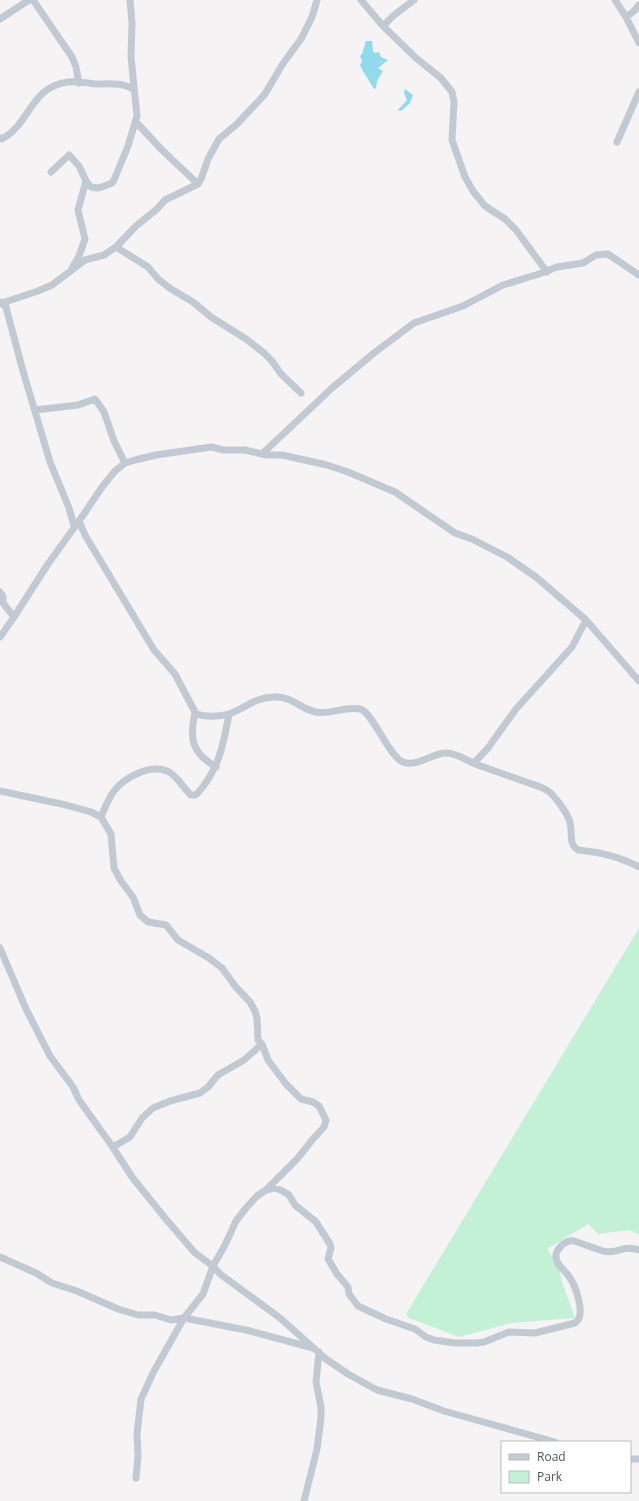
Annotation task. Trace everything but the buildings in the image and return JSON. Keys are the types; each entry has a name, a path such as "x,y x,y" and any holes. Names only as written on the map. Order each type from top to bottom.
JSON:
{"street":[{"path":"0,19 29,0"},
{"path":"32,0 72,57 76,67 79,83"},
{"path":"51,172 69,155 79,166 86,181 91,187 97,188 112,183 116,175 137,116 131,57 132,23 130,0"},
{"path":"1,303 52,285 85,260 104,255 116,247 165,200 198,184 202,179 208,159 218,139 237,124 269,89 282,65 301,39 312,17 317,0"},
{"path":"361,0 383,26 416,58 441,78 452,92 454,102 452,140 465,177 473,191 485,206 505,219 512,226 547,272"},
{"path":"383,26 393,16 414,0"},
{"path":"615,0 626,16 639,43"},
{"path":"626,16 634,11 639,5"},
{"path":"0,138 2,139 14,131 36,99 42,93 59,84 72,82 115,84 127,86 134,90"},
{"path":"617,142 639,92"},
{"path":"136,122 162,150 198,184"},
{"path":"68,272 79,256 85,239 78,210 86,181"},
{"path":"116,247 148,268 158,279 171,289 193,302 211,317 246,339 264,353 281,374 301,393"},
{"path":"262,454 332,388 374,353 414,323 463,306 503,285 547,272 557,267 583,263 596,255 607,253 639,275"},
{"path":"1,303 6,307 9,316 23,371 50,462 69,508 77,524 154,650 175,674 195,713 192,735 192,741 195,748 204,759 216,766"},
{"path":"35,410 78,405 95,399 104,412 114,440 125,463"},
{"path":"0,637 48,564 108,478 125,463 156,455 209,447 224,450 245,450 262,454 282,455 327,465 348,472 395,492 455,532 472,539 512,560 536,577 586,620 639,681"},
{"path":"0,592 3,596 3,603 14,617"},
{"path":"474,763 488,748 520,704 572,648 586,620"},
{"path":"195,713 198,715 208,716 229,714 258,699 275,697 291,700 313,712 321,713 345,708 363,710 368,713 378,731 395,755 404,763 416,762 446,753 542,786 552,794 570,822 571,841 574,848 578,850 610,854 639,867"},
{"path":"101,817 113,792 122,782 148,770 167,770 173,774 188,793 193,796 196,795 204,786 216,766 221,754 229,714"},
{"path":"0,791 66,805 91,812 101,817 111,834 114,868 125,887 133,897 140,915 148,922 166,926 178,940 210,958 222,968 235,986 250,1002 257,1018 258,1040 262,1044 268,1060 286,1084 301,1099 313,1102 319,1106 326,1120 324,1127 312,1138 297,1159 252,1202 236,1221 213,1266 203,1294 184,1318 154,1370 141,1399 137,1434 138,1456 136,1478"},
{"path":"0,949 26,1009 50,1056 73,1087 79,1100 113,1147 132,1177 198,1256 280,1318 326,1359 348,1374 381,1392 412,1399 444,1411 551,1441"},
{"path":"113,1147 130,1136 142,1118 153,1108 170,1101 200,1093 208,1087 218,1074 244,1060 262,1044"},
{"path":"266,1190 274,1188 289,1195 295,1206 316,1222 330,1244 331,1248 328,1259 337,1274 348,1287 349,1294 360,1308 415,1329 426,1337 438,1341 455,1343 484,1342 509,1332 535,1333 575,1323 579,1319 581,1306 570,1278 556,1260 558,1249 566,1242 573,1240 605,1252 628,1248 639,1250"},
{"path":"0,1257 36,1273 52,1283 77,1291 118,1309 138,1314 155,1315 171,1320 184,1318 255,1332 316,1350"},
{"path":"304,1501 317,1449 321,1418 321,1407 316,1382 316,1350"}],"green space":[{"path":"639,928 639,1235 630,1230 598,1234 588,1224 547,1249 558,1265 563,1285 575,1318 511,1323 459,1337 409,1318 406,1314"}],"water":[{"path":"366,41 372,41 373,51 375,53 379,52 381,57 388,60 378,68 383,71 377,81 376,88 374,89 360,65 362,61 360,56"},
{"path":"405,89 413,95 410,103 401,111 398,110 407,100 404,93"}]}
